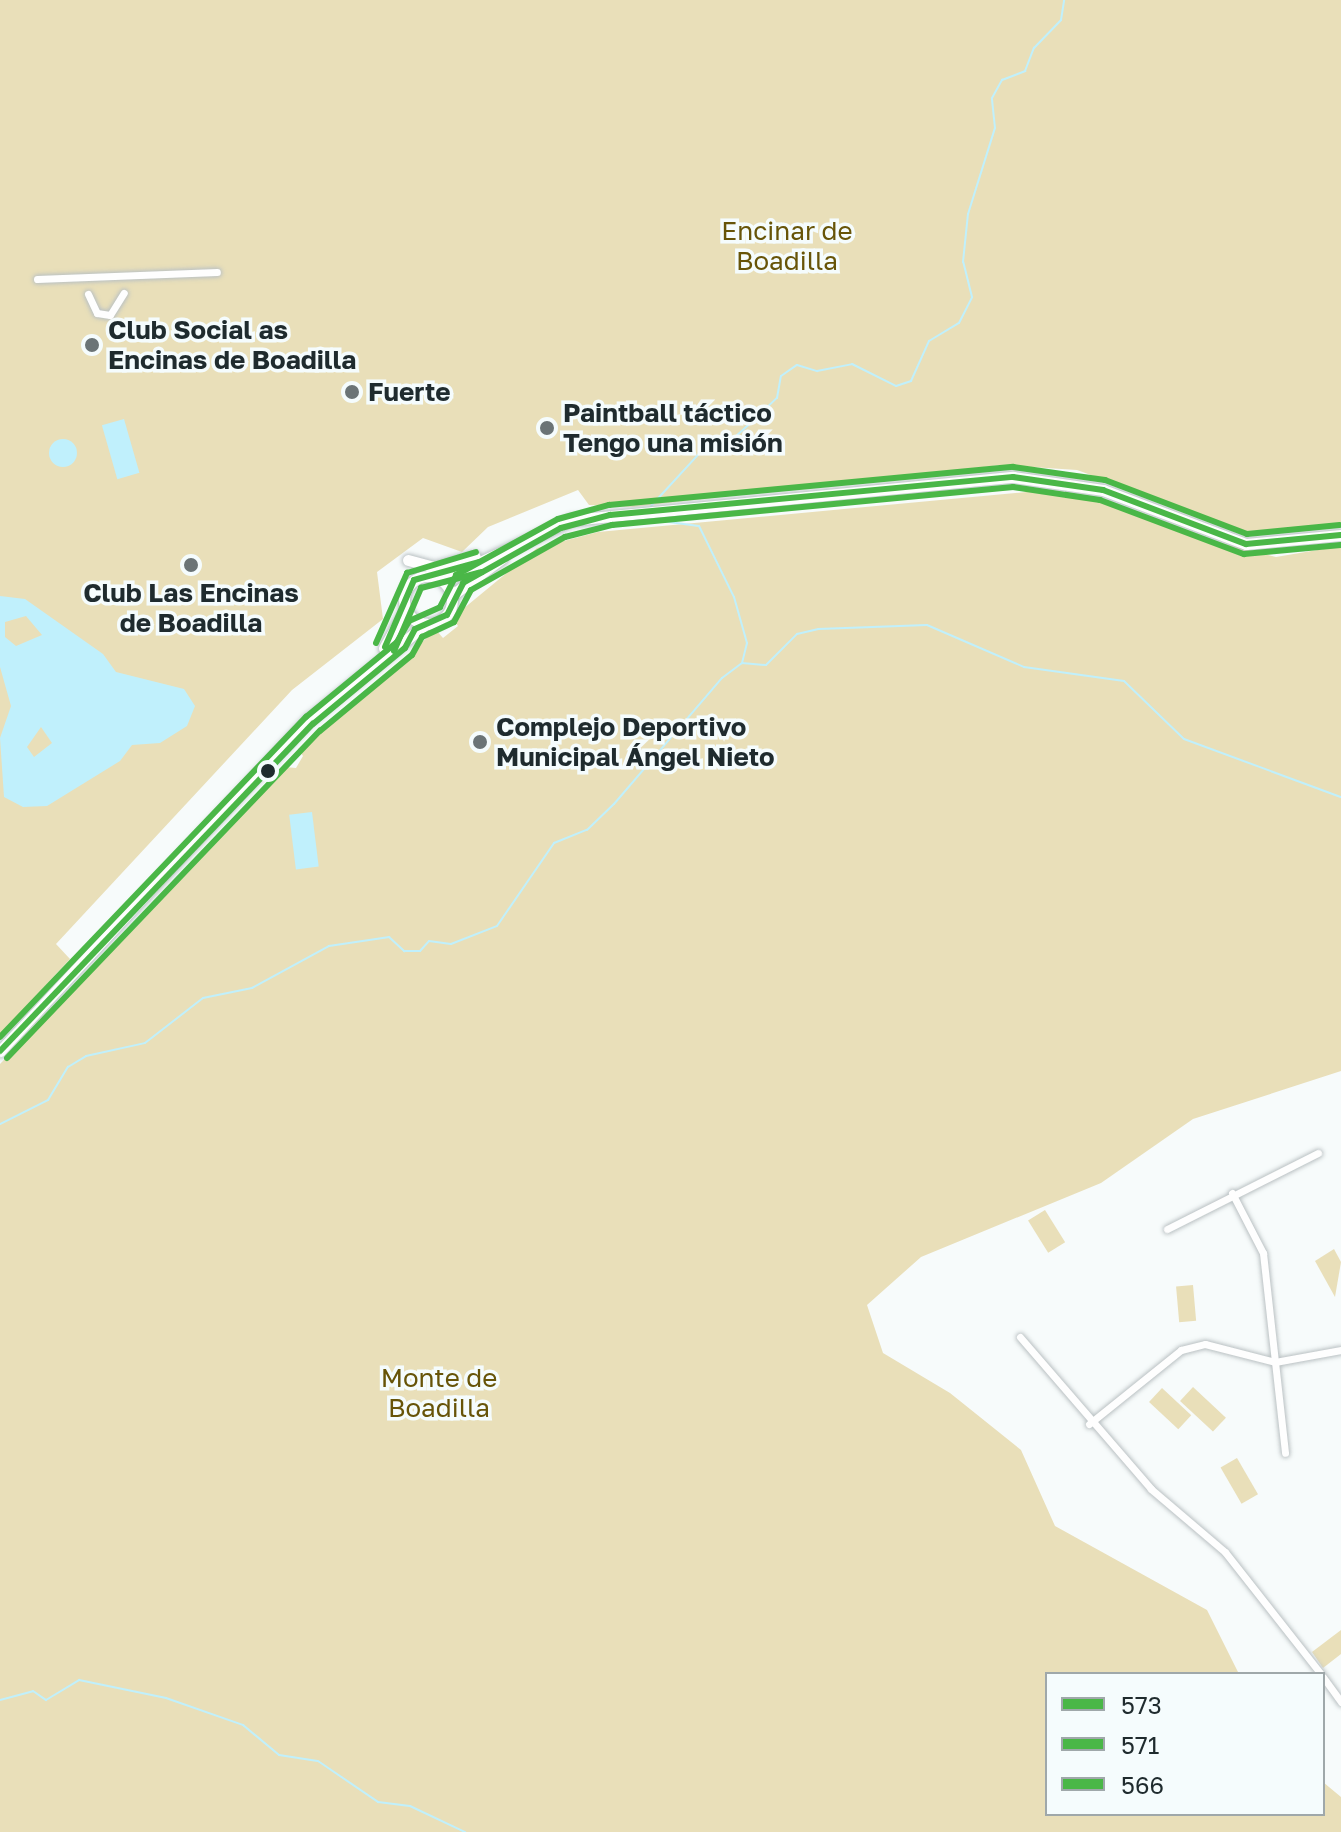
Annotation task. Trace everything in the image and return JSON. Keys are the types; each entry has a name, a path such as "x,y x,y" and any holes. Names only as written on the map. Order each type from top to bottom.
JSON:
{"main road":[{"path":"408,560 447,566 558,524 589,518 1013,477 1103,490 1246,544 1341,535"},
{"path":"344,688 426,624 447,615 451,596 498,560 589,518"},
{"path":"0,1051 383,650 406,609 409,585 429,576 454,574 558,524"},
{"path":"429,576 451,596"},
{"path":"406,609 426,624"}],"street":[{"path":"37,279 217,272"},
{"path":"88,294 97,313 110,315 124,293"},
{"path":"1167,1229 1232,1193 1318,1153"},
{"path":"1232,1193 1263,1253 1285,1453"},
{"path":"1020,1337 1089,1424 1225,1552 1319,1672"},
{"path":"1089,1424 1181,1350 1205,1344 1275,1362 1341,1350"},
{"path":"1325,1680 1341,1702"}],"green space":[{"name":"Encinar de Boadilla","path":"0,0 1341,0 1341,523 1257,535 1077,470 1001,465 633,507 589,505 578,490 488,527 462,552 423,538 377,572 383,619 292,690 56,944 70,959 0,1034"},
{"name":"Monte de Boadilla","path":"1047,490 1116,503 1178,532 1276,557 1341,546 1341,1071 1193,1119 1101,1183 921,1257 867,1305 883,1353 950,1393 1021,1450 1055,1526 1207,1610 1238,1672 1045,1672 1045,1816 1325,1816 1325,1784 1341,1797 1341,1832 0,1832 0,1064 285,767 296,768 303,756 298,749 436,630 443,638 458,626 452,618 537,548 598,532"},
{"path":"1045,1210 1065,1242 1048,1253 1028,1221"},
{"path":"1334,1249 1341,1262 1335,1297 1315,1261"},
{"path":"1193,1285 1196,1321 1179,1322 1176,1286"},
{"path":"1193,1387 1226,1418 1213,1432 1180,1401"},
{"path":"1162,1388 1191,1415 1178,1429 1149,1402"},
{"path":"1237,1458 1258,1494 1242,1504 1221,1468"},
{"path":"1341,1630 1341,1654 1323,1668 1312,1652"}],"water":[{"path":"124,419 139,473 117,479 102,425"},
{"path":"63,439 73,443 77,453 73,463 63,467 53,463 49,453 53,443"},
{"path":"0,596 25,599 103,654 116,672 184,689 195,706 187,726 160,743 132,745 120,761 47,806 23,807 4,797 0,738 11,706 0,667","holes":["26,616 42,635 16,646 5,637 5,622","41,727 52,743 34,757 27,747"]},
{"path":"312,812 319,867 296,869 289,815"}],"waterway":[{"path":"651,506 707,445 735,437 777,398 781,376 797,365 817,371 852,364 896,386 911,381 929,341 959,323 972,297 963,262 968,214 995,128 992,98 1002,80 1025,71 1034,48 1061,20 1064,0"},
{"path":"647,519 699,526 734,597 747,643 742,663"},
{"path":"0,1124 48,1100 68,1067 86,1056 145,1043 203,998 252,988 329,946 389,937 404,951 420,951 429,941 451,944 497,926 554,843 587,830 614,804 722,678 742,663 766,665 797,634 818,629 927,625 1024,667 1124,681 1184,739 1341,797"},
{"path":"0,1700 33,1691 46,1700 79,1680 166,1698 243,1725 279,1755 318,1761 378,1802 410,1806 465,1832"}],"transit line":[{"name":"566","path":"0,1037 306,717 397,642 409,621 440,607 456,575 558,519 609,505 1013,467 1105,480 1247,534 1340,525"},
{"name":"573","path":"0,1051 313,724 405,648 415,629 447,615 463,583 561,528 610,515 1013,477 1103,490 1246,544 1341,535"},
{"name":"571","path":"7,1058 320,731 412,655 422,637 454,622 471,590 565,537 612,525 1013,487 1100,500 1244,554 1341,545"},
{"name":"566","path":"376,643 407,573 476,552"},
{"name":"573","path":"385,647 414,580 479,562"},
{"name":"571","path":"394,651 421,588 482,572"}],"place":[{"name":"Club Social as Encinas de Boadilla","path":"92,345"},
{"name":"Fuerte","path":"352,392"},
{"name":"Paintball táctico Tengo una misión","path":"547,428"},
{"name":"Club Las Encinas de Boadilla","path":"191,565"},
{"name":"Complejo Deportivo Municipal Ángel Nieto","path":"480,742"}]}
